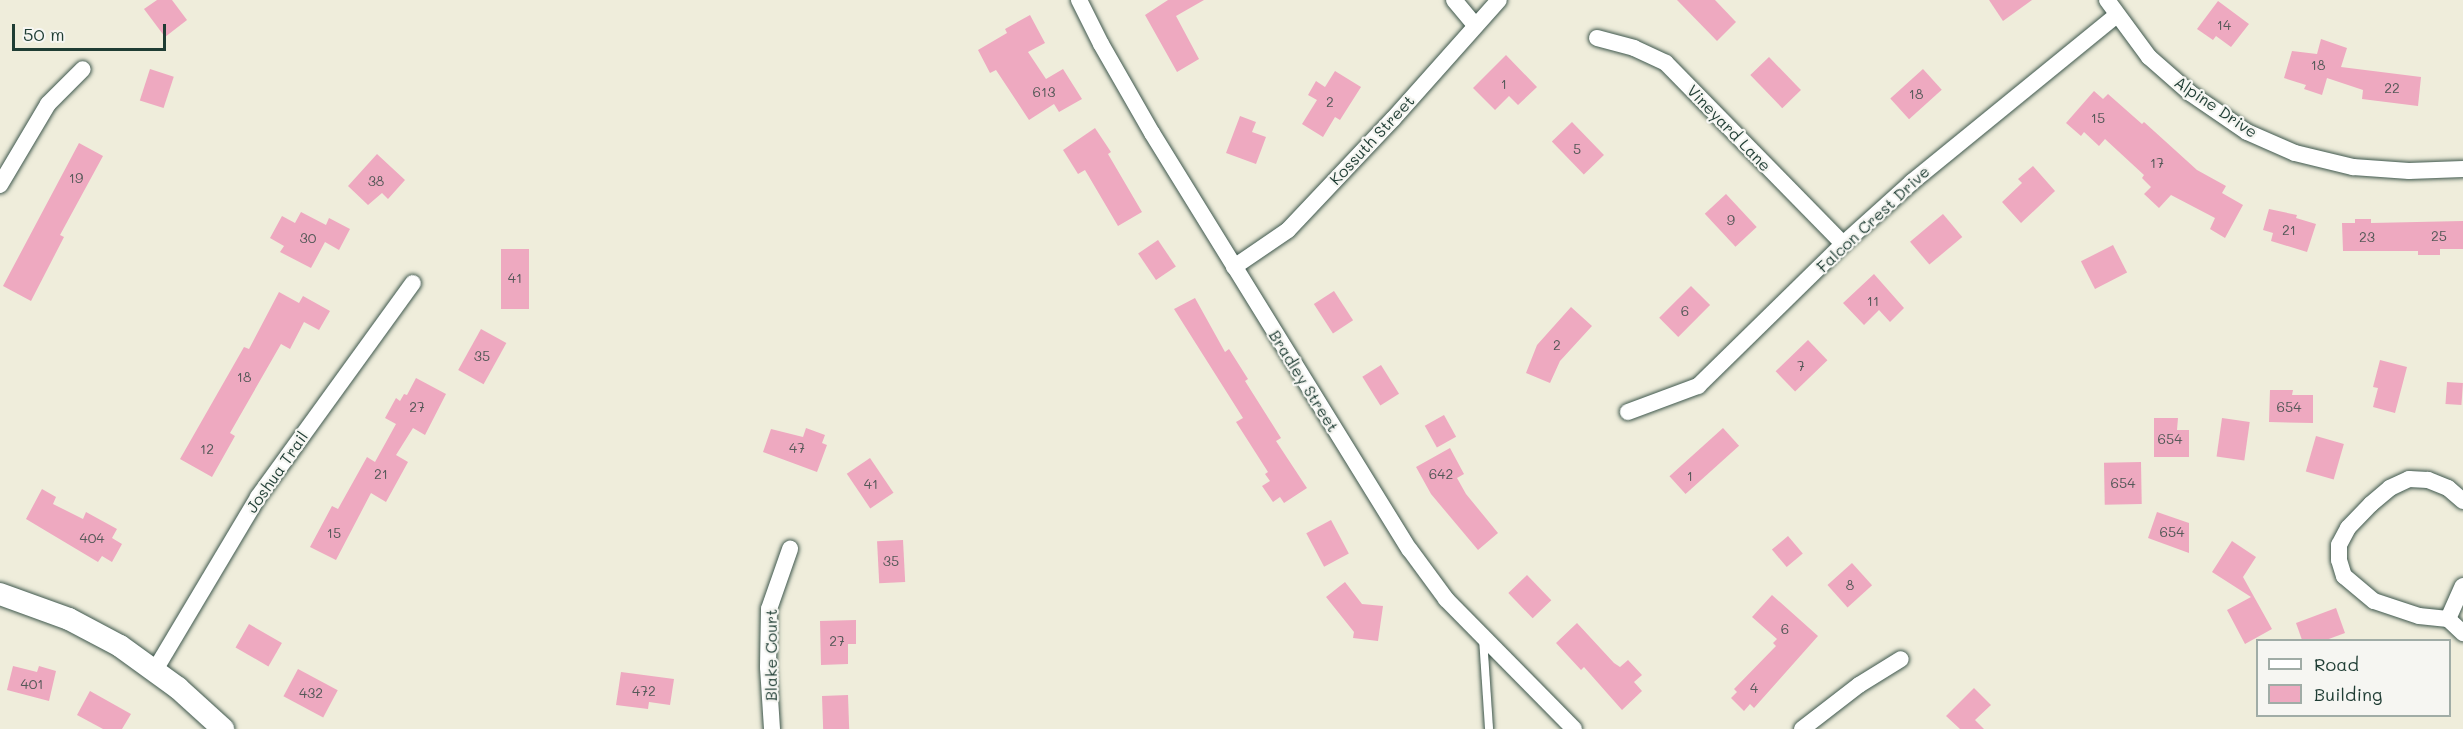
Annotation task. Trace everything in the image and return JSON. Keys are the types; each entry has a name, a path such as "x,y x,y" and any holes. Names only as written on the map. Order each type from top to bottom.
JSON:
{"street":[{"name":"Bradley Street","path":"1079,0 1123,85 1410,550 1446,599 1574,729"},
{"path":"1454,0 1475,26"},
{"name":"Kossuth Street","path":"1234,267 1288,230 1393,119 1499,0"},
{"name":"Alpine Drive","path":"2107,0 2149,57 2190,93 2247,132 2286,149 2353,167 2409,171 2463,169"},
{"name":"Falcon Crest Drive","path":"1628,412 1698,386 1844,244 1948,151 2117,15"},
{"name":"Vineyard Lane","path":"1597,38 1634,48 1666,63 1844,244"},
{"path":"0,185 48,104 83,69"},
{"name":"Joshua Trail","path":"155,670 258,497 413,283"},
{"path":"2463,501 2448,488 2428,480 2409,479 2390,488 2370,504 2348,528 2339,545 2339,560 2344,576 2374,601 2419,616 2448,619 2463,633"},
{"name":"Blake Court","path":"772,729 768,667 769,609 790,549"},
{"path":"2448,619 2463,586"},
{"path":"0,594 69,619 120,646 155,670 223,729"},
{"path":"1802,729 1859,685 1901,659"}],"lane":[{"path":"1483,638 1489,729"}],"building":[{"path":"157,0 172,0 187,20 165,37 144,9"},
{"path":"1168,0 1204,0 1176,16 1199,59 1177,72 1145,15"},
{"path":"1677,0 1715,0 1736,22 1717,41"},
{"path":"1989,0 2032,0 2003,21"},
{"path":"2218,1 2249,24 2231,47 2216,36 2213,40 2197,29"},
{"path":"1030,15 1045,43 1028,52 1046,79 1063,69 1082,99 1059,112 1054,104 1029,120 996,70 990,73 978,50 1007,33 1005,29"},
{"path":"2321,39 2347,48 2341,67 2421,77 2418,106 2362,99 2363,90 2327,78 2322,95 2304,89 2306,85 2284,78 2292,51 2317,54"},
{"path":"1506,55 1537,87 1518,105 1509,96 1495,110 1473,88"},
{"path":"1769,57 1801,90 1782,108 1750,75"},
{"path":"150,69 174,77 164,108 140,100"},
{"path":"1923,69 1942,90 1909,119 1890,98"},
{"path":"1335,71 1361,87 1340,120 1335,117 1323,137 1302,124 1317,100 1308,95 1316,81 1325,87"},
{"path":"2094,91 2103,99 2108,94 2142,124 2144,122 2197,170 2226,186 2222,193 2243,205 2225,238 2210,229 2215,218 2171,195 2159,208 2144,194 2151,187 2142,178 2144,175 2105,139 2099,146 2084,132 2081,136 2066,123"},
{"path":"1240,116 1256,122 1252,132 1266,137 1256,164 1226,153"},
{"path":"1572,122 1604,155 1584,175 1552,141"},
{"path":"1095,128 1111,152 1108,154 1142,212 1118,226 1085,170 1078,174 1063,150"},
{"path":"79,143 103,156 60,235 64,237 31,301 3,286"},
{"path":"377,154 405,180 388,199 382,193 368,205 348,186"},
{"path":"2033,166 2055,191 2021,223 2002,202 2022,183 2018,179"},
{"path":"1726,194 1757,227 1735,247 1705,214"},
{"path":"2269,209 2297,215 2296,218 2316,224 2307,252 2271,241 2273,233 2263,230"},
{"path":"301,212 326,225 329,218 350,229 339,250 325,242 311,268 280,252 284,246 270,238 282,216 295,223"},
{"path":"1943,214 1962,237 1929,265 1910,242"},
{"path":"2355,219 2371,219 2371,223 2463,221 2463,249 2440,249 2440,255 2418,255 2418,251 2343,251 2342,223 2355,223"},
{"path":"1158,240 1176,267 1156,280 1138,253"},
{"path":"2113,245 2127,273 2095,289 2081,261"},
{"path":"501,249 529,249 529,309 501,309"},
{"path":"1874,274 1904,308 1890,322 1879,310 1864,325 1843,303"},
{"path":"1691,286 1710,305 1678,337 1659,318"},
{"path":"1334,291 1353,320 1333,333 1314,304"},
{"path":"279,292 299,303 303,296 330,311 319,330 304,322 290,349 281,344 230,433 235,436 212,477 180,459 244,347 249,349"},
{"path":"1195,298 1225,352 1229,349 1248,379 1245,381 1281,438 1276,441 1307,488 1284,503 1280,497 1273,502 1262,486 1270,481 1265,474 1268,472 1236,422 1243,418 1174,309"},
{"path":"1571,307 1592,326 1560,361 1550,383 1526,373 1537,345"},
{"path":"481,329 506,343 484,384 458,370"},
{"path":"1808,340 1827,360 1795,391 1776,371"},
{"path":"2380,360 2407,367 2395,413 2373,407 2378,388 2373,387"},
{"path":"1381,365 1399,394 1380,405 1362,377"},
{"path":"416,378 446,394 425,435 413,428 396,455 408,462 386,502 371,493 336,560 310,547 332,506 338,509 367,457 375,462 396,424 385,418 396,398 400,401 404,394 407,395"},
{"path":"2447,382 2463,383 2461,405 2445,404"},
{"path":"2270,390 2293,390 2292,395 2313,395 2313,423 2269,422"},
{"path":"1444,415 1456,437 1437,448 1425,426"},
{"path":"2154,418 2178,418 2177,430 2189,430 2189,457 2154,457"},
{"path":"2222,418 2250,422 2244,461 2217,457"},
{"path":"806,428 825,435 822,443 827,445 817,472 763,452 771,429 803,437"},
{"path":"1723,428 1739,446 1686,494 1669,476"},
{"path":"2316,436 2344,444 2334,480 2306,472"},
{"path":"1450,448 1464,474 1457,478 1466,494 1498,533 1478,550 1431,494 1416,467"},
{"path":"870,458 893,493 870,508 847,474"},
{"path":"2141,462 2142,504 2105,505 2104,463"},
{"path":"42,489 56,497 53,504 83,519 86,512 117,529 112,538 122,544 112,562 102,556 98,562 26,519"},
{"path":"2157,512 2189,523 2189,553 2148,538"},
{"path":"1331,520 1349,554 1324,567 1306,533"},
{"path":"1788,536 1803,554 1787,567 1772,549"},
{"path":"903,540 905,582 879,583 877,541"},
{"path":"2232,541 2256,557 2243,577 2272,629 2245,644 2227,610 2251,597 2212,572"},
{"path":"1852,563 1872,585 1848,607 1827,585"},
{"path":"1527,575 1551,600 1533,618 1508,593"},
{"path":"1345,582 1362,604 1383,606 1378,641 1353,638 1354,632 1326,597"},
{"path":"1772,595 1818,636 1754,708 1750,704 1744,711 1731,698 1737,692 1734,689 1776,646 1773,643 1777,639 1752,617"},
{"path":"2336,608 2345,633 2329,639 2302,639 2296,623"},
{"path":"856,620 856,644 848,644 848,664 821,665 820,621"},
{"path":"1577,623 1614,663 1620,667 1628,660 1642,675 1634,682 1642,691 1622,710 1584,667 1581,670 1556,643"},
{"path":"249,624 282,643 268,666 236,647"},
{"path":"13,666 37,672 39,666 56,671 49,701 7,690"},
{"path":"298,669 338,690 323,717 283,696"},
{"path":"621,672 674,679 670,705 649,702 648,709 616,705"},
{"path":"1974,688 1991,705 1975,720 1984,729 1960,729 1946,716"},
{"path":"90,691 131,714 122,729 103,729 77,715"},
{"path":"848,695 849,729 823,729 822,696"}]}
